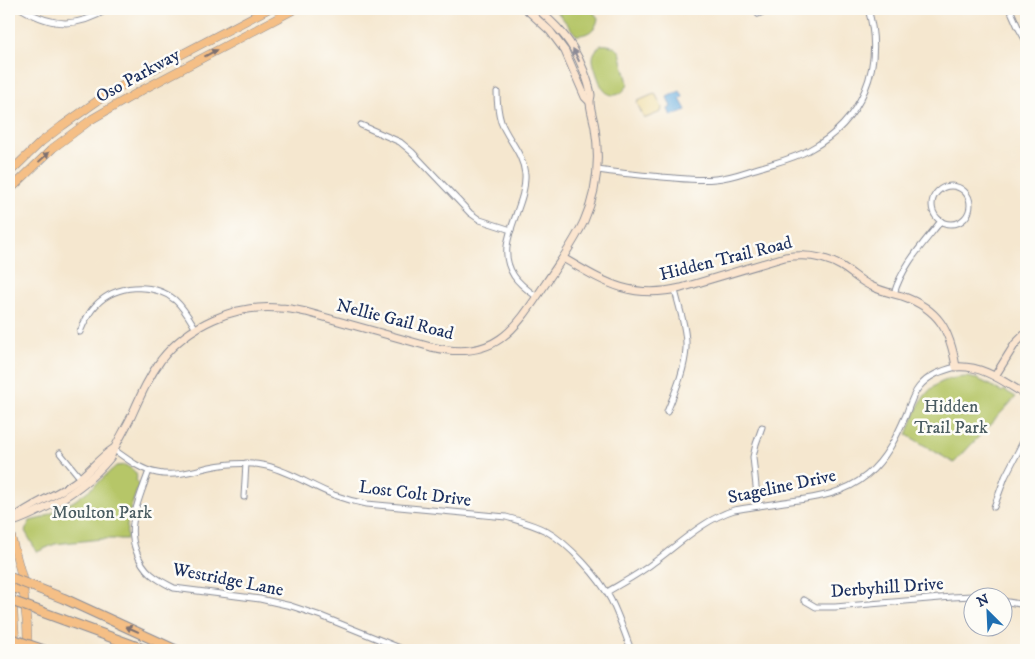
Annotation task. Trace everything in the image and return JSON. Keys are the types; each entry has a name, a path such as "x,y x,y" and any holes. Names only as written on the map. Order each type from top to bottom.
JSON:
{"highway":[{"path":"9,577 65,599 176,650"},
{"path":"9,585 23,591"},
{"path":"9,600 146,650"},
{"path":"9,638 44,650"}],"main road":[{"name":"Oso Parkway","path":"9,173 41,142 100,99 268,9"},
{"name":"Oso Parkway","path":"9,191 53,148 92,119 144,88 295,9"},
{"path":"9,529 22,577 28,650"},
{"path":"9,585 16,650"}],"street":[{"path":"22,9 51,22 66,23 82,21 108,9"},
{"name":"Nellie Gail Road","path":"9,522 17,514 83,480 106,454 114,450 146,383 169,351 196,329 218,318 238,312 278,307 306,312 432,348 453,351 485,346 503,337 519,323 584,221 591,200 597,170 597,145 589,101 585,97 565,51 550,31 526,9"},
{"name":"Nellie Gail Road","path":"538,9 558,28 573,48 584,70 591,96 589,101"},
{"path":"758,14 770,9"},
{"path":"597,170 697,180 717,179 789,158 822,143 836,132 850,116 866,88 871,73 874,48 874,34 868,9"},
{"path":"1010,9 1026,40"},
{"path":"496,92 501,122 519,153 525,174 521,199 507,240 507,259 514,276 537,297"},
{"path":"361,125 400,142 412,152 470,213 480,220 511,230"},
{"path":"946,187 960,189 966,194 969,201 967,215 955,223 948,224 941,221 932,210 934,196 939,190 946,187"},
{"path":"894,294 898,280 906,266 941,221"},
{"name":"Hidden Trail Road","path":"562,258 615,286 648,292 675,290 785,257 802,255 819,258 834,263 872,286 921,304 943,326 951,342 956,367"},
{"path":"80,332 96,305 104,298 115,292 138,287 153,289 176,301 196,329"},
{"path":"667,412 680,377 686,346 675,290"},
{"path":"995,376 1015,344 1026,333"},
{"path":"956,367 979,369 995,376 1026,395"},
{"name":"Stageline Drive","path":"606,592 652,565 708,521 722,514 734,510 828,495 848,487 866,476 887,453 917,389 936,373 956,367"},
{"path":"758,506 753,457 762,427"},
{"path":"994,507 1005,477 1026,436"},
{"name":"Lost Colt Drive","path":"114,450 149,471 158,474 184,473 224,464 257,464 279,469 333,495 351,501 522,521 548,532 587,566 612,601 631,650"},
{"path":"60,453 83,480"},
{"path":"244,497 246,463"},
{"name":"Westridge Lane","path":"149,471 132,524 133,540 142,563 149,573 156,578 174,588 260,599 292,606 405,650"},
{"name":"Derbyhill Drive","path":"804,600 816,607 835,607 962,597"},
{"path":"1012,603 1026,605"}],"green space":[{"path":"555,9 591,9 598,18 596,26 584,34 576,35"},
{"path":"601,45 611,46 620,52 628,83 621,93 611,95 607,93 597,75 593,55"},
{"name":"Hidden Trail Park","path":"967,377 984,382 1002,392 1004,390 1016,397 954,463 907,435 920,402 933,387 953,378"},
{"name":"Moulton Park","path":"125,465 136,473 136,481 139,484 128,518 127,539 101,539 55,544 37,552 25,531 30,521 42,518 74,501 116,466"}],"sand":[{"path":"654,94 662,108 661,112 644,118 637,103"}],"water":[{"path":"680,91 683,97 680,99 686,110 671,116 668,109 671,107 667,97"}]}
